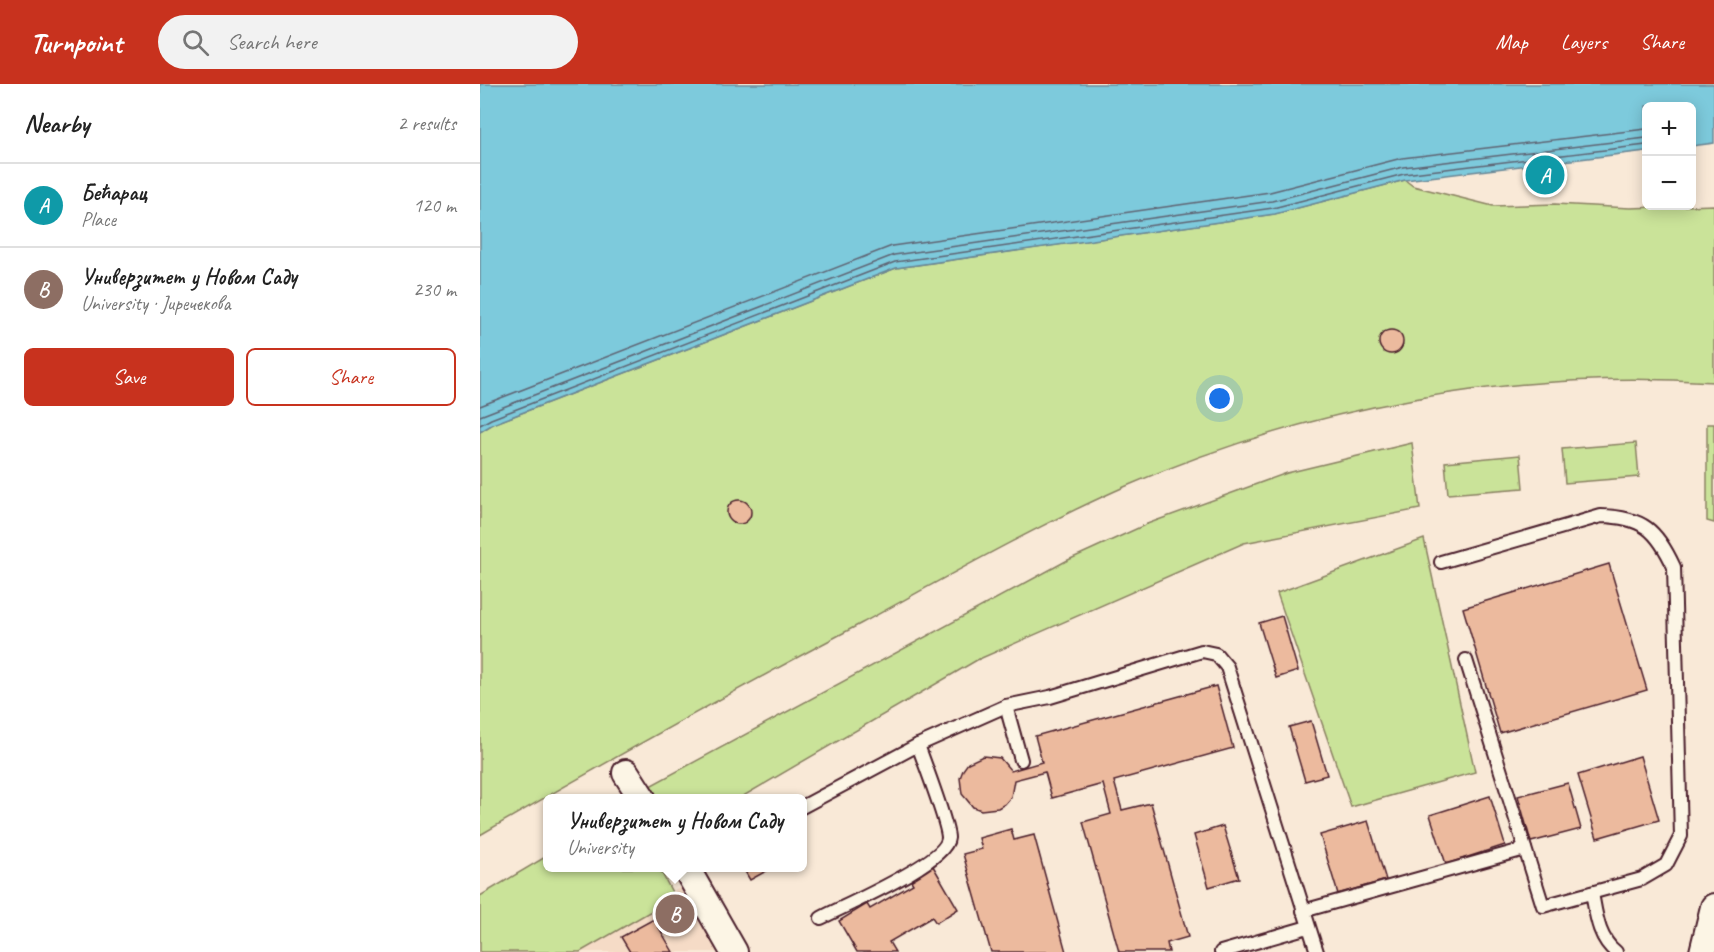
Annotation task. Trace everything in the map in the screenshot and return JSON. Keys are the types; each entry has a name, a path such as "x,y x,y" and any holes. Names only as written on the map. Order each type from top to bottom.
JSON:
{"street":[{"path":"626,773 639,794"},
{"path":"689,872 734,952"},
{"path":"1703,952 1714,908"}],"lane":[{"path":"1441,562 1601,516 1622,516 1645,525 1662,542 1674,567 1681,836 1666,865 1642,879 1543,906 1466,660"},
{"path":"807,804 918,745 1006,706 1050,697 1202,651 1216,654 1227,667 1317,952"},
{"path":"1006,706 1021,760"},
{"path":"821,918 918,868 943,850 948,835 918,745"},
{"path":"1303,910 1525,849"},
{"path":"1592,893 1598,923 1607,945 1616,952"},
{"path":"1221,952 1308,927"}],"shaded area":[{"path":"697,877 738,952 568,952"}],"green space":[{"path":"1405,180 1413,186 1493,206 1555,204 1642,208 1642,210 1696,210 1696,206 1714,205 1714,382 1639,379 1563,381 1488,388 1413,399 1338,415 1265,435 1194,459 1090,502 991,552 552,794 543,794 543,799 480,835 480,432 493,424 896,268 1274,214"},
{"path":"1707,424 1714,424 1714,523 1707,521"},
{"path":"1412,443 1420,509 1244,543 977,660 747,794 656,794 650,786 1066,561 1147,524 1287,473"},
{"path":"1636,443 1639,477 1565,483 1562,449"},
{"path":"1520,455 1523,488 1448,494 1445,462"},
{"path":"1424,539 1475,772 1351,807 1277,593"},
{"path":"543,858 543,872 661,872 681,909 661,919 653,910 580,952 480,952 480,896"}],"water":[{"path":"480,84 1714,84 1714,143 1696,145 1696,102 1642,102 1642,151 1405,180 1275,214 896,268 493,424 480,432"}],"building":[{"path":"1391,330 1400,333 1403,342 1400,351 1391,354 1382,351 1379,342 1382,333"},
{"path":"734,500 744,500 751,507 751,517 744,524 734,524 727,517 727,507"},
{"path":"1609,564 1647,690 1500,733 1463,608"},
{"path":"1282,616 1298,671 1276,678 1259,623"},
{"path":"1216,686 1233,748 1114,781 1122,810 1151,803 1188,937 1167,943 1169,952 1119,952 1083,822 1111,814 1103,784 1052,798 1045,772 1014,780 1011,797 1005,804 998,808 981,810 973,807 962,794 960,778 968,763 983,756 1000,758 1011,771 1042,762 1035,736"},
{"path":"1311,721 1327,775 1305,781 1289,727"},
{"path":"1640,756 1659,820 1597,838 1578,775"},
{"path":"1568,783 1581,829 1531,842 1518,796"},
{"path":"1490,796 1505,845 1446,864 1430,815"},
{"path":"1368,821 1386,880 1338,894 1320,835"},
{"path":"1223,826 1239,878 1209,887 1194,835"},
{"path":"1011,829 1014,840 1034,835 1066,952 991,952 963,854 982,849 979,838"},
{"path":"933,866 958,909 936,923 932,917 889,942 895,952 857,952 839,921 867,904 870,909 913,884 910,879"},
{"path":"745,872 765,872 750,880"},
{"path":"654,919 673,952 630,952 621,937"}],"place":[{"name":"Бећарац","path":"1545,175"},
{"name":"Универзитет у Новом Саду","path":"675,914"}]}
